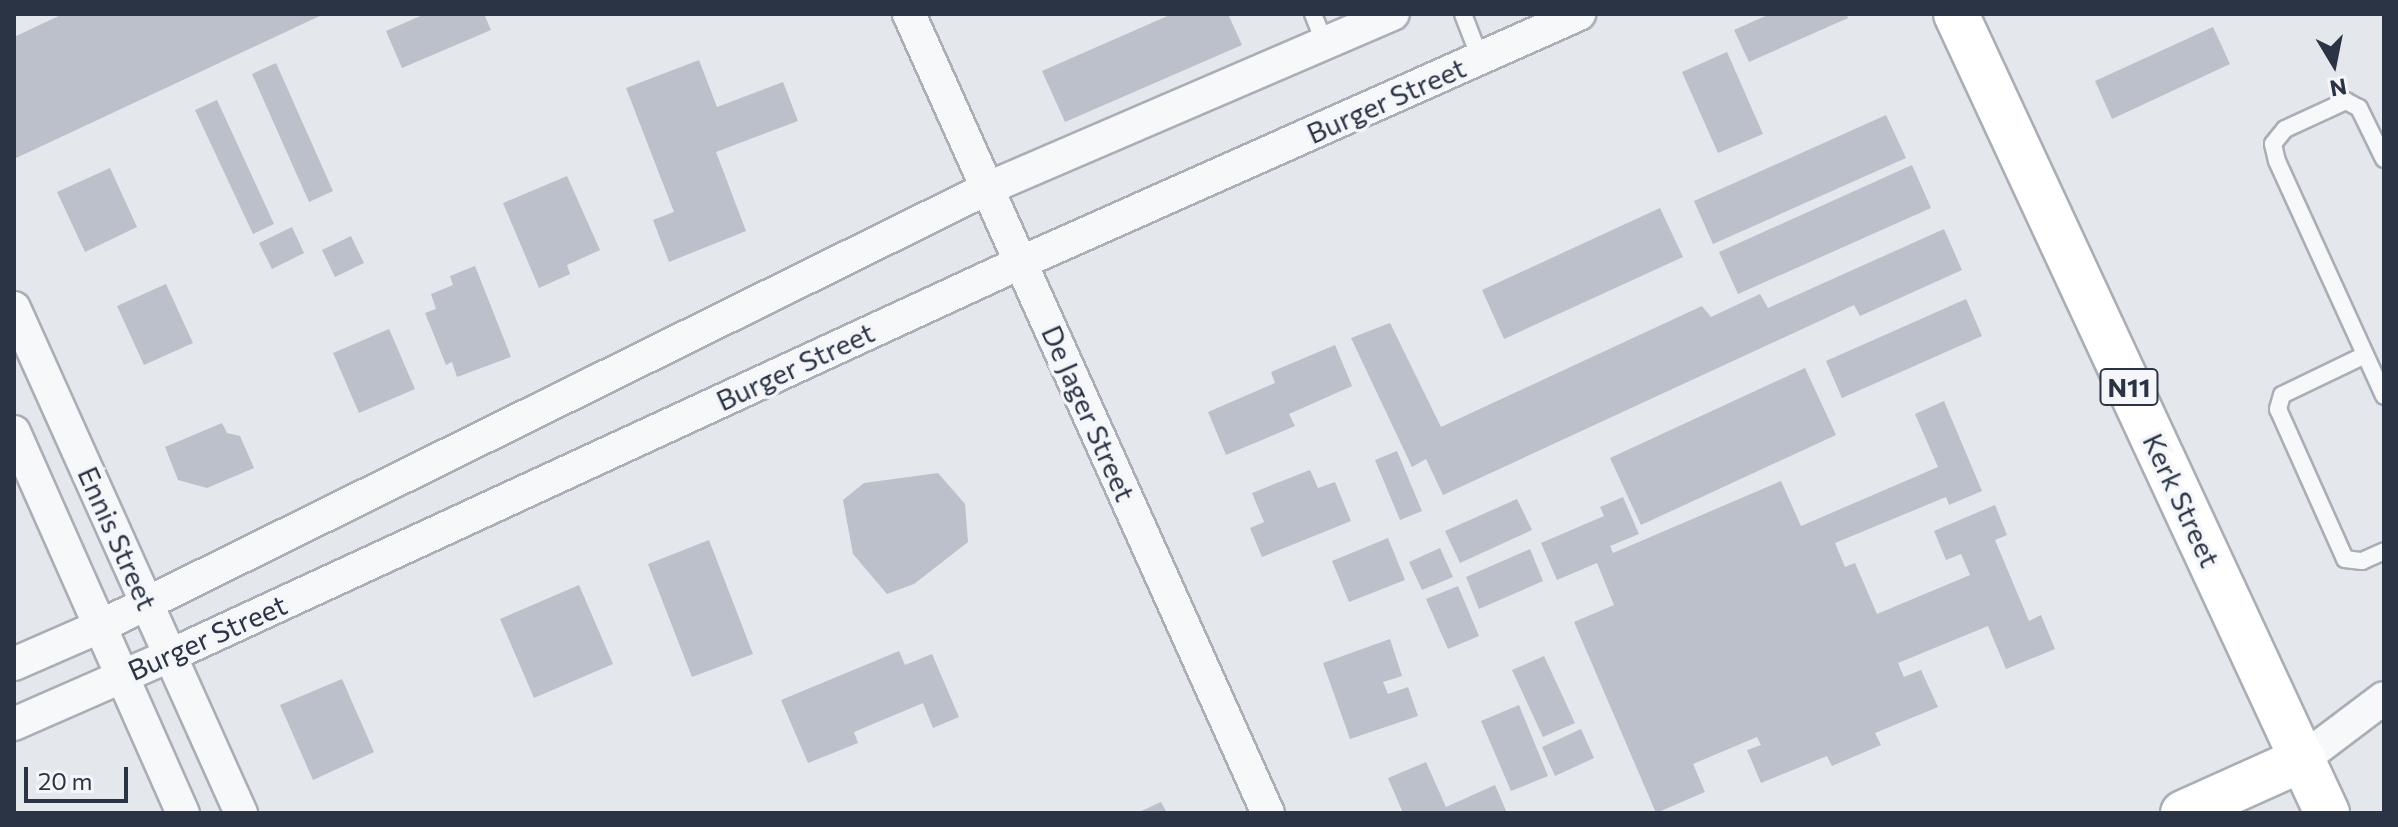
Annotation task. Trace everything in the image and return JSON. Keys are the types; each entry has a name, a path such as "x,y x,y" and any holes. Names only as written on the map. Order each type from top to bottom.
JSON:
{"highway":[{"name":"Kerk Street","path":"1956,14 2327,813"},
{"path":"2183,813 2303,759"}],"street":[{"name":"De Jager Street","path":"909,14 1268,813"},
{"name":"Burger Street","path":"14,664 101,626 986,189 1319,29 1393,14"},
{"name":"Burger Street","path":"14,724 171,655 1022,262 1579,14"},
{"name":"Ennis Street","path":"14,308 241,813"},
{"name":"Ennis Street","path":"14,432 183,813"},
{"path":"2303,759 2384,698"}],"lane":[{"path":"1463,14 1480,58"},
{"path":"2384,159 2359,108 2346,101 2285,129 2273,144 2277,161 2384,396"},
{"path":"2365,355 2282,395 2278,403 2345,559 2362,561 2384,551"}],"building":[{"path":"63,14 324,14 14,159 14,37"},
{"path":"425,14 484,14 491,30 402,68 386,31"},
{"path":"1172,14 1228,14 1242,45 1065,122 1042,71"},
{"path":"1770,14 1846,14 1848,18 1749,62 1734,30"},
{"path":"2213,27 2230,64 2112,119 2095,81"},
{"path":"1727,52 1763,134 1718,153 1682,72"},
{"path":"699,60 717,107 783,82 798,121 716,152 746,231 669,262 653,220 674,212 626,88"},
{"path":"276,63 333,191 309,202 252,74"},
{"path":"217,100 274,224 253,234 195,110"},
{"path":"1886,115 1906,158 1713,244 1694,201"},
{"path":"1912,165 1931,208 1738,294 1719,252"},
{"path":"110,168 137,227 85,252 57,192"},
{"path":"567,176 600,250 567,265 570,274 539,288 503,203"},
{"path":"1660,208 1683,257 1504,339 1482,290"},
{"path":"292,227 304,253 272,269 259,243"},
{"path":"1944,229 1962,270 1860,316 1854,305 1443,495 1426,459 1412,467 1351,338 1390,323 1441,427 1702,306 1711,317 1760,294 1768,308"},
{"path":"351,236 364,263 335,277 322,250"},
{"path":"475,266 511,357 457,377 452,362 446,365 425,313 436,309 431,294 453,285 450,276"},
{"path":"166,284 193,343 144,365 117,306"},
{"path":"1966,299 1982,336 1842,398 1826,361"},
{"path":"389,329 415,389 359,413 333,353"},
{"path":"1335,345 1352,386 1289,414 1295,426 1226,455 1208,412 1275,383 1271,372"},
{"path":"1805,368 1836,435 1641,525 1610,458"},
{"path":"1944,401 1982,491 1949,505 1946,497 1835,543 1845,567 1855,563 1877,614 1970,575 1961,554 1946,560 1934,531 1995,505 2007,535 1995,540 2029,621 2041,615 2055,649 2006,669 1988,626 1898,663 1904,677 1921,670 1938,707 1875,733 1881,745 1832,766 1827,756 1761,783 1747,750 1761,745 1757,737 1693,764 1705,792 1656,813 1574,622 1614,605 1597,563 1557,580 1541,543 1604,516 1600,507 1623,497 1639,534 1610,546 1613,553 1781,481 1801,526 1938,467 1915,414"},
{"path":"222,423 227,433 240,436 254,468 207,488 178,480 165,447"},
{"path":"1397,451 1422,511 1400,520 1375,460"},
{"path":"1310,470 1318,488 1335,482 1351,521 1262,557 1250,528 1264,522 1252,493"},
{"path":"938,473 965,504 968,542 914,584 887,594 853,554 843,500 864,483"},
{"path":"1517,499 1532,530 1460,563 1445,531"},
{"path":"1388,538 1405,580 1349,602 1332,561"},
{"path":"709,540 753,654 692,677 648,564"},
{"path":"1440,548 1453,577 1422,590 1409,562"},
{"path":"1530,549 1543,581 1479,609 1466,577"},
{"path":"579,585 613,664 534,698 500,619"},
{"path":"1458,586 1479,636 1448,649 1426,599"},
{"path":"1390,639 1402,676 1383,682 1388,694 1408,687 1418,716 1350,739 1323,663"},
{"path":"899,651 905,665 932,654 959,717 933,728 923,703 854,732 858,743 808,763 781,700"},
{"path":"1544,656 1575,723 1543,737 1512,670"},
{"path":"342,679 374,752 313,780 280,705"},
{"path":"1519,705 1548,776 1511,791 1481,721"},
{"path":"1581,729 1594,758 1555,776 1542,747"},
{"path":"1426,762 1446,807 1495,785 1507,813 1403,813 1388,778"},
{"path":"1161,802 1167,813 1137,813"}]}
